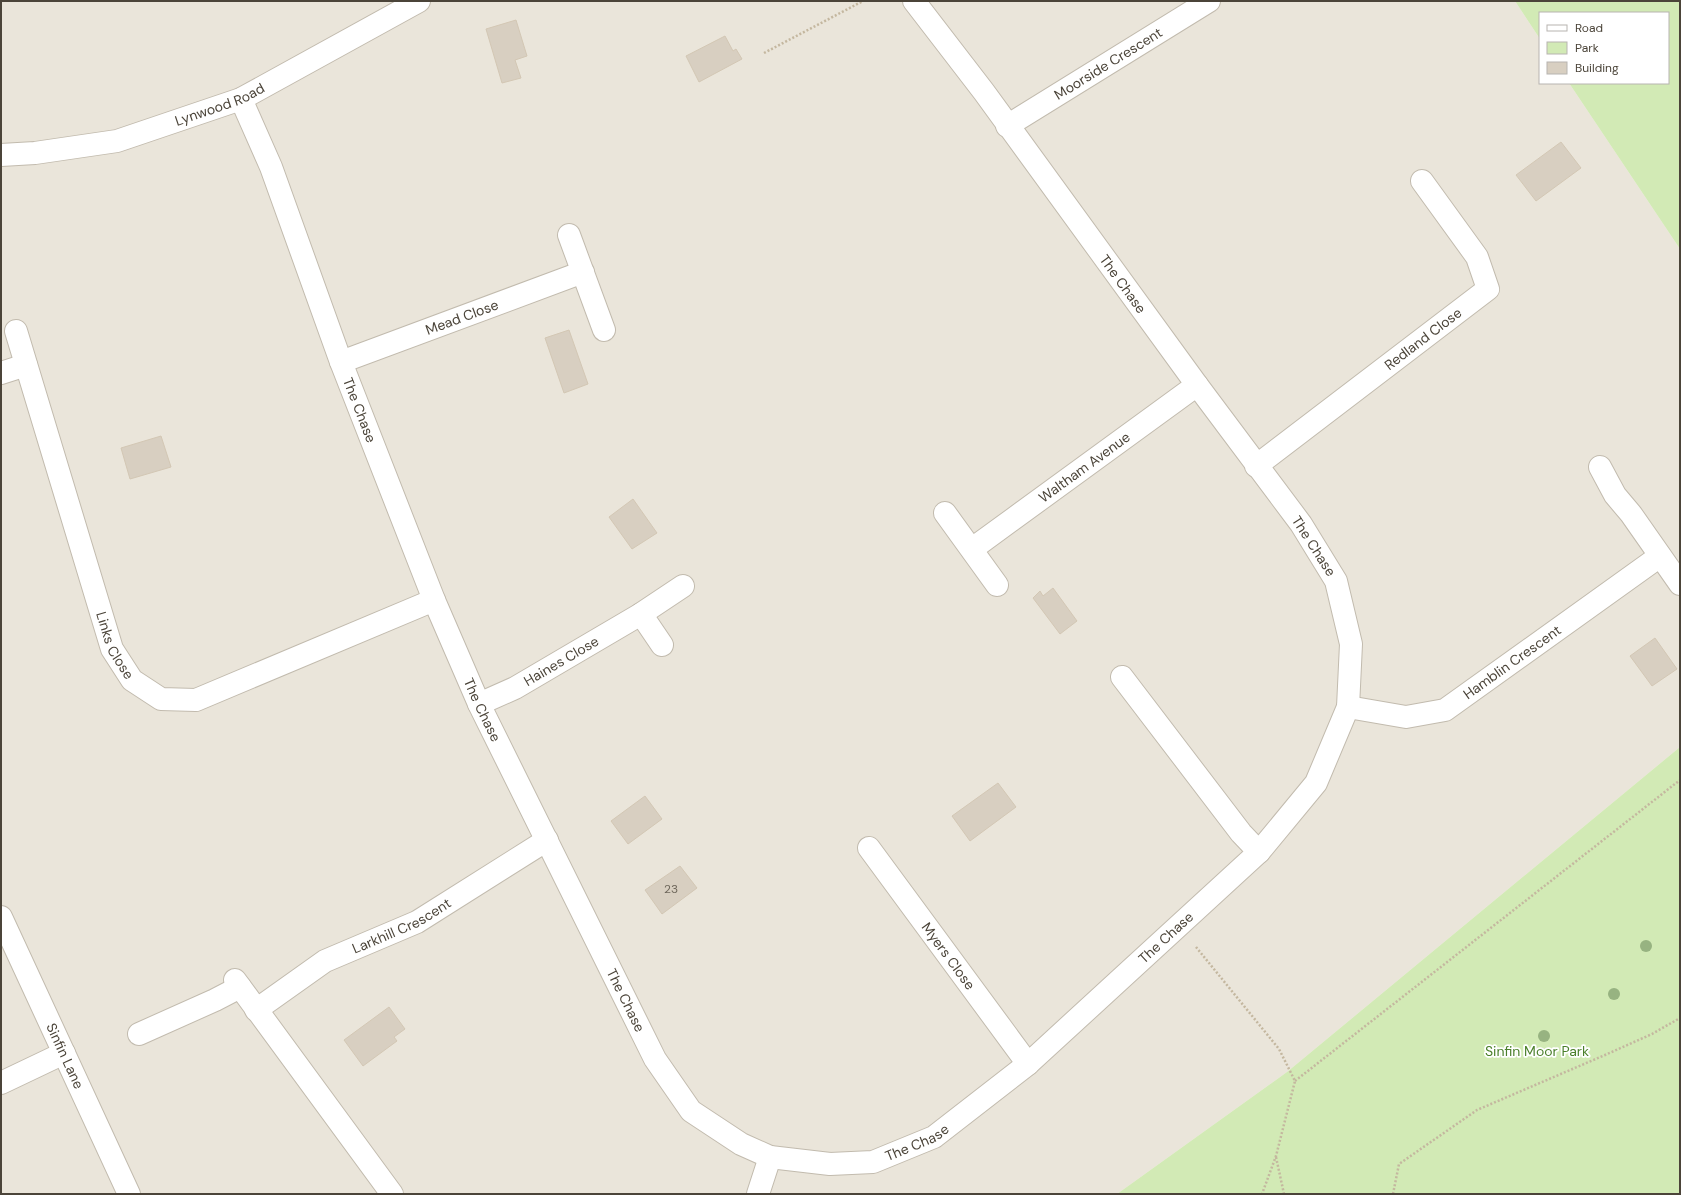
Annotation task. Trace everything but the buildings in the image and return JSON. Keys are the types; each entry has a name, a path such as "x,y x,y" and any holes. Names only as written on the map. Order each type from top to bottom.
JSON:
{"street":[{"name":"Lynwood Road","path":"1,156 35,153 117,141 241,99 419,1"},
{"name":"The Chase","path":"241,99 271,167 341,362 434,600 480,704 654,1060 691,1111 741,1144 770,1157 830,1164 873,1162 934,1137 1028,1064 1259,852 1316,784 1348,707 1351,644 1336,581 1301,524 1256,466 1007,126 984,92 914,1"},
{"name":"Moorside Crescent","path":"1007,126 1209,1"},
{"name":"Redland Close","path":"1256,466 1488,289 1477,257 1422,181"},
{"path":"569,235 604,330"},
{"name":"Mead Close","path":"341,362 583,272"},
{"name":"Links Close","path":"16,331 112,649 132,680 161,699 196,700 434,600"},
{"path":"1,373 26,365"},
{"name":"Waltham Avenue","path":"972,549 1197,385"},
{"path":"1600,467 1615,495 1631,514 1680,584"},
{"path":"945,513 997,585"},
{"name":"Hamblin Crescent","path":"1348,707 1406,717 1445,710 1660,556"},
{"name":"Haines Close","path":"480,704 516,688 641,614 683,586"},
{"path":"641,614 662,645"},
{"path":"1122,677 1240,833 1259,852"},
{"name":"Larkhill Crescent","path":"256,1010 324,961 417,922 547,840"},
{"name":"Myers Close","path":"868,848 1028,1064"},
{"name":"Sinfin Lane","path":"1,917 129,1194"},
{"path":"139,1034 237,984 392,1194"},
{"path":"1,1082 64,1053"},
{"path":"758,1194 770,1157"}],"path":[{"path":"764,53 863,1"},
{"path":"1262,1194 1276,1156 1295,1081 1680,780"},
{"path":"1179,926 1279,1049 1295,1081"},
{"path":"1392,1194 1399,1164 1477,1110 1606,1055 1652,1034 1680,1018"},
{"path":"1276,1156 1284,1194"}],"shaded area":[{"path":"1,1 1515,1 1539,37 1539,84 1570,84 1680,249 1680,747 1287,1072 1117,1194 1,1194"}],"green space":[{"path":"1515,1 1680,1 1680,249 1570,84 1669,84 1669,12 1539,12 1539,37"},
{"name":"Sinfin Moor Park","path":"1680,747 1680,1194 1117,1194 1287,1072"}]}
